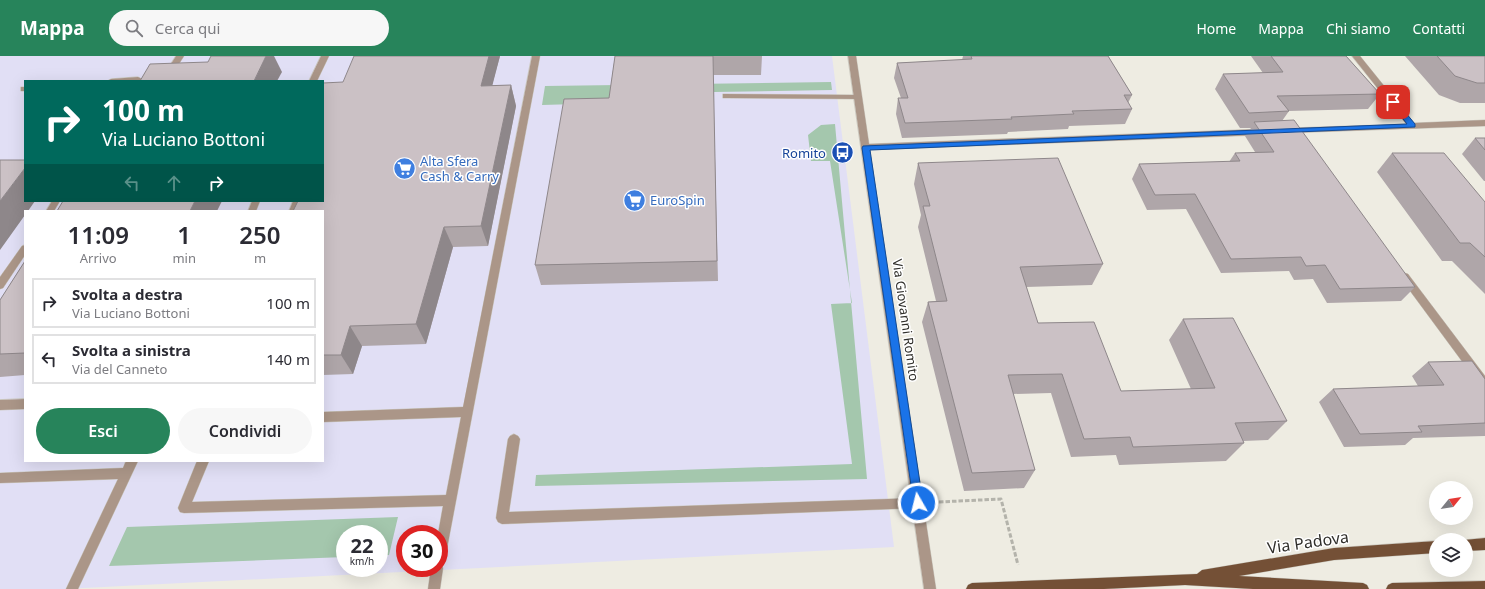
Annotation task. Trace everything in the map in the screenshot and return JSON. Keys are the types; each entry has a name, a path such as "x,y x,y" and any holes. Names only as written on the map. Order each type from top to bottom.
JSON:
{"main road":[{"path":"1473,545 1485,544"},
{"name":"Via Padova","path":"972,589 1185,578 1334,554 1429,547"},
{"name":"Via Padova","path":"1185,578 1363,589"},
{"path":"1392,589 1485,587"}],"street":[{"path":"165,80 180,56"},
{"path":"313,80 325,56"},
{"path":"445,525 536,56"},
{"name":"Via Giovanni Romito","path":"852,56 930,589"},
{"path":"1356,56 1412,126"},
{"path":"120,80 138,78 137,80"},
{"path":"726,96 858,97"},
{"path":"866,148 1485,123"},
{"path":"1297,130 1306,143"},
{"path":"0,285 24,249"},
{"path":"1400,270 1485,384"},
{"path":"0,405 24,404"},
{"path":"324,417 467,412"},
{"path":"514,439 502,518 918,503"},
{"path":"72,589 132,462"},
{"path":"204,462 184,508 450,500"},
{"path":"0,478 127,473"},
{"path":"434,589 436,577"}],"path":[{"path":"918,503 1001,499 1023,586"}],"shaded area":[{"path":"0,56 832,56 894,547 448,570 448,525 396,525 396,572 388,573 388,525 336,525 336,575 64,589 0,589"}],"green space":[{"path":"831,82 832,90 714,92 714,100 542,105 545,86"},
{"path":"835,124 850,290 830,161 811,161 808,135 821,125"},
{"path":"851,303 867,479 535,486 536,475 852,464 831,304"},
{"path":"398,517 389,555 388,525 336,525 336,557 109,566 127,527"}],"building":[{"path":"211,56 266,56 254,80 141,80 150,64 208,62"},
{"path":"354,56 489,56 481,86 511,85 481,226 444,227 416,324 350,326 341,355 324,355 324,210 294,210 298,202 324,202 324,83 343,82"},
{"name":"EuroSpin","path":"615,56 713,56 717,261 535,265 564,99 609,98"},
{"path":"971,56 1108,56 1132,95 1124,95 1132,109 1072,111 1074,114 1011,117 1012,119 905,123 898,98 908,98 897,63 972,59"},
{"path":"1271,56 1346,56 1380,94 1277,96 1289,111 1249,113 1223,74 1283,72"},
{"path":"1437,56 1485,56 1485,83 1477,83 1455,76"},
{"path":"1294,120 1415,287 1340,289 1325,265 1306,266 1301,257 1231,259 1195,194 1155,195 1139,164 1240,161 1235,153 1274,152 1254,122"},
{"path":"1475,138 1485,138 1485,150"},
{"path":"1392,153 1444,153 1485,202 1485,257 1470,243 1460,243"},
{"path":"1058,158 1103,264 1020,267 1038,323 1094,322 1121,391 1215,388 1183,319 1233,318 1287,421 1235,423 1244,443 1133,447 1130,437 1084,439 1062,374 1008,375 1035,470 972,473 928,302 947,301 923,206 930,206 918,163"},
{"path":"0,160 24,160 24,169 0,201"},
{"path":"62,202 194,202 190,210 58,210"},
{"path":"24,263 24,353 0,354 0,300"},
{"path":"1472,361 1485,379 1485,423 1418,426 1422,432 1360,434 1333,389 1444,385 1428,362"}],"place":[{"name":"Romito","path":"842,153"},
{"name":"Alta Sfera Cash & Carry","path":"405,168"},
{"name":"EuroSpin","path":"635,200"}],"route":[{"path":"918,503 866,148 1412,126 1393,102"}]}
